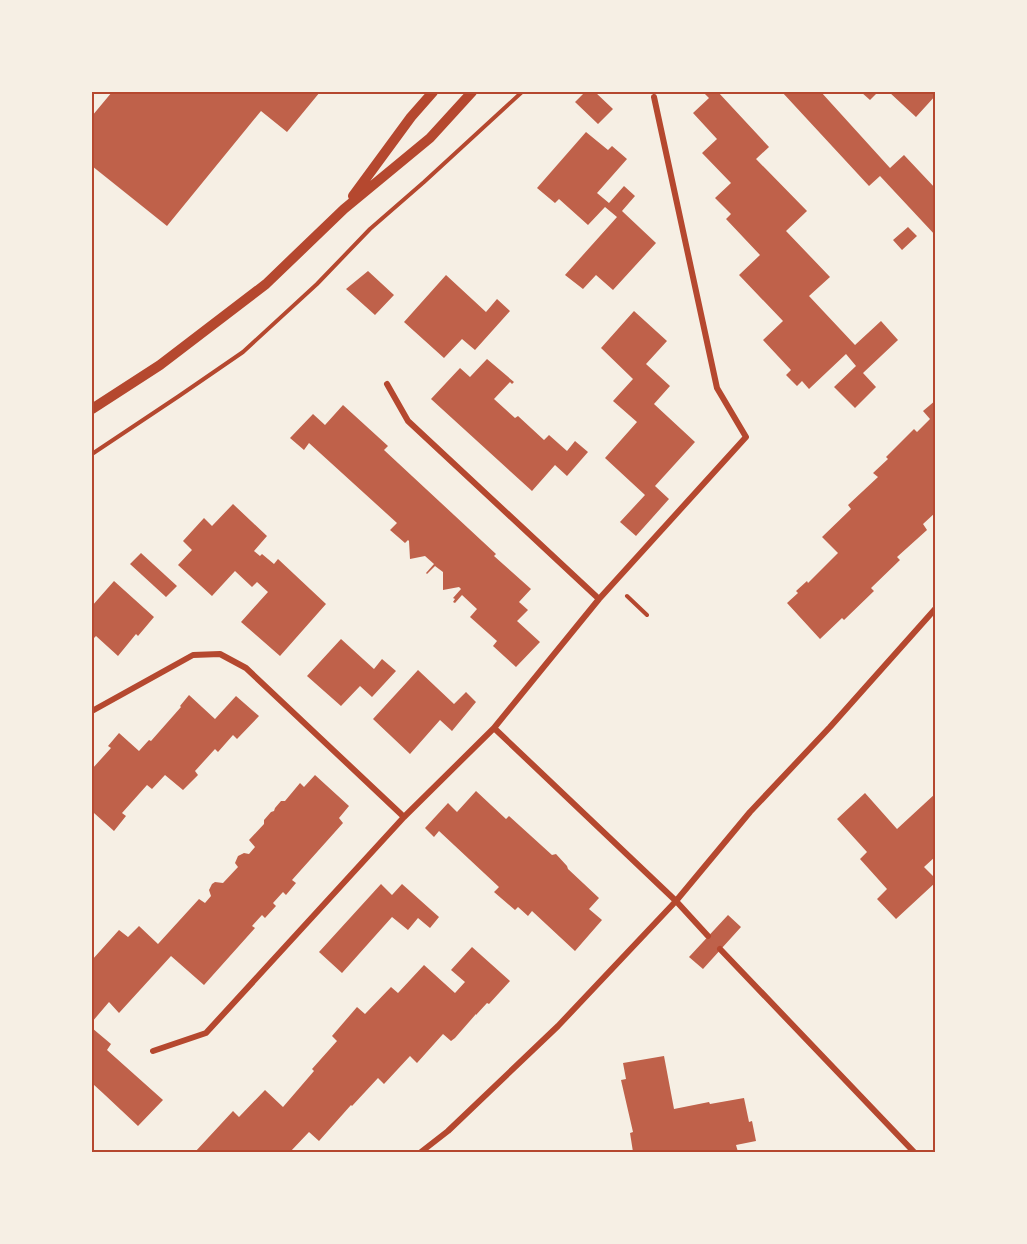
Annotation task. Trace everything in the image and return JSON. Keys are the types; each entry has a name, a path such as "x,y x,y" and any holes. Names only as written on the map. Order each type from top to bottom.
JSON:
{"street":[{"path":"344,209 411,117 433,92"},
{"path":"92,409 160,365 266,284 344,209 430,138 472,92"},
{"path":"153,1051 206,1033 404,817 494,728 599,598 746,437 717,388 654,97"},
{"path":"387,384 408,421 599,598"},
{"path":"421,1152 448,1131 558,1026 676,901 750,812 936,609"},
{"path":"92,711 193,655 220,654 246,668 404,817"},
{"path":"494,728 676,901 708,936"},
{"path":"720,949 914,1152"}],"path":[{"path":"92,454 243,352 317,284 370,229 522,92"}],"building":[{"path":"112,92 320,92 287,132 261,111 167,226 92,166 92,116"},
{"path":"585,92 595,92 613,109 598,124 575,102"},
{"path":"703,92 718,92 769,147 756,159 807,211 786,231 830,277 809,296 855,345 881,321 898,340 863,373 876,387 855,408 834,387 856,366 846,354 809,389 802,381 797,386 786,375 791,370 763,340 783,321 739,275 760,255 726,219 731,214 715,198 731,183 702,153 717,139 693,113 709,98"},
{"path":"782,92 821,92 890,168 904,155 936,189 936,236 880,176 869,186"},
{"path":"861,92 878,92 870,100"},
{"path":"889,92 936,92 936,95 916,117"},
{"path":"586,132 608,150 612,146 627,159 597,193 609,203 624,186 635,196 622,211 656,243 613,290 596,275 583,289 565,275 617,217 605,207 588,225 559,199 555,203 537,188"},
{"path":"908,227 917,236 902,250 893,240"},
{"path":"368,271 394,295 375,315 346,289"},
{"path":"446,275 486,312 497,299 510,311 475,350 462,339 444,358 404,322"},
{"path":"634,311 667,341 646,364 670,386 654,404 695,442 655,486 669,499 636,536 620,522 645,495 605,458 637,422 613,401 633,379 601,348"},
{"path":"487,359 514,382 512,384 510,382 494,399 515,418 518,416 544,440 549,435 567,451 575,441 588,452 567,476 555,465 532,491 431,399 460,368 470,377"},
{"path":"936,400 936,512 923,524 927,530 897,557 900,560 871,588 874,591 820,639 787,603 798,593 796,591 807,581 808,583 838,553 822,537 851,509 848,505 878,477 873,473 888,459 886,457 914,429 917,432 930,419 923,411"},
{"path":"343,405 388,446 384,450 531,589 519,602 528,610 517,621 540,642 516,667 493,646 497,641 470,617 477,609 462,595 455,603 453,602 455,599 453,598 461,589 459,587 443,590 443,572 435,566 427,574 434,564 425,556 410,559 409,541 405,543 390,530 397,523 309,443 304,450 290,438 313,414 325,425"},
{"path":"233,504 267,536 254,551 260,556 262,554 274,564 278,559 326,604 280,656 241,622 268,592 257,582 252,587 235,571 212,596 178,565 192,550 183,541 204,518 212,526"},
{"path":"141,553 177,586 166,597 130,564"},
{"path":"114,581 154,617 118,656 96,636 92,640 92,606"},
{"path":"341,639 374,669 382,659 396,671 372,697 360,686 341,706 307,676"},
{"path":"418,670 454,704 466,692 476,702 452,731 440,720 410,754 373,719"},
{"path":"189,695 215,719 236,696 259,716 237,739 233,735 218,752 215,749 195,771 198,775 183,790 165,775 152,789 147,785 122,813 126,816 114,831 94,813 92,816 92,769 111,748 108,746 119,733 139,751 149,740 151,741"},
{"path":"315,775 349,806 339,818 343,823 292,880 296,883 286,895 283,892 273,903 276,906 265,918 262,915 252,926 255,928 204,985 171,956 119,1013 109,1002 92,1022 92,960 119,930 128,937 139,926 158,944 199,899 205,903 211,896 209,890 212,884 223,883 238,867 235,863 238,856 244,853 249,854 255,847 249,840 281,801 285,801 300,783 304,787"},
{"path":"476,791 506,819 509,816 552,855 556,854 568,869 599,898 589,909 602,920 575,951 532,911 528,916 518,907 515,910 494,892 499,887 439,831 434,837 425,828 448,803 457,812"},
{"path":"865,793 897,829 936,793 936,856 924,867 936,879 936,882 896,919 877,899 887,889 860,859 867,852 837,819"},
{"path":"381,884 392,895 402,884 439,917 430,928 418,918 408,930 392,917 342,973 319,952"},
{"path":"728,915 741,927 703,969 689,957"},
{"path":"472,947 510,981 451,1041 443,1034 417,1063 410,1056 384,1084 378,1078 319,1141 309,1132 290,1152 195,1152 233,1111 239,1117 265,1090 283,1107 337,1041 332,1036 357,1007 365,1014 391,987 398,993 424,965 455,993 465,982 451,970"},
{"path":"92,1028 111,1044 107,1050 163,1100 138,1126 92,1085"},
{"path":"664,1056 674,1109 744,1098 756,1141 736,1145 738,1152 633,1152 630,1133 633,1132 621,1080 626,1079 623,1063"}]}
